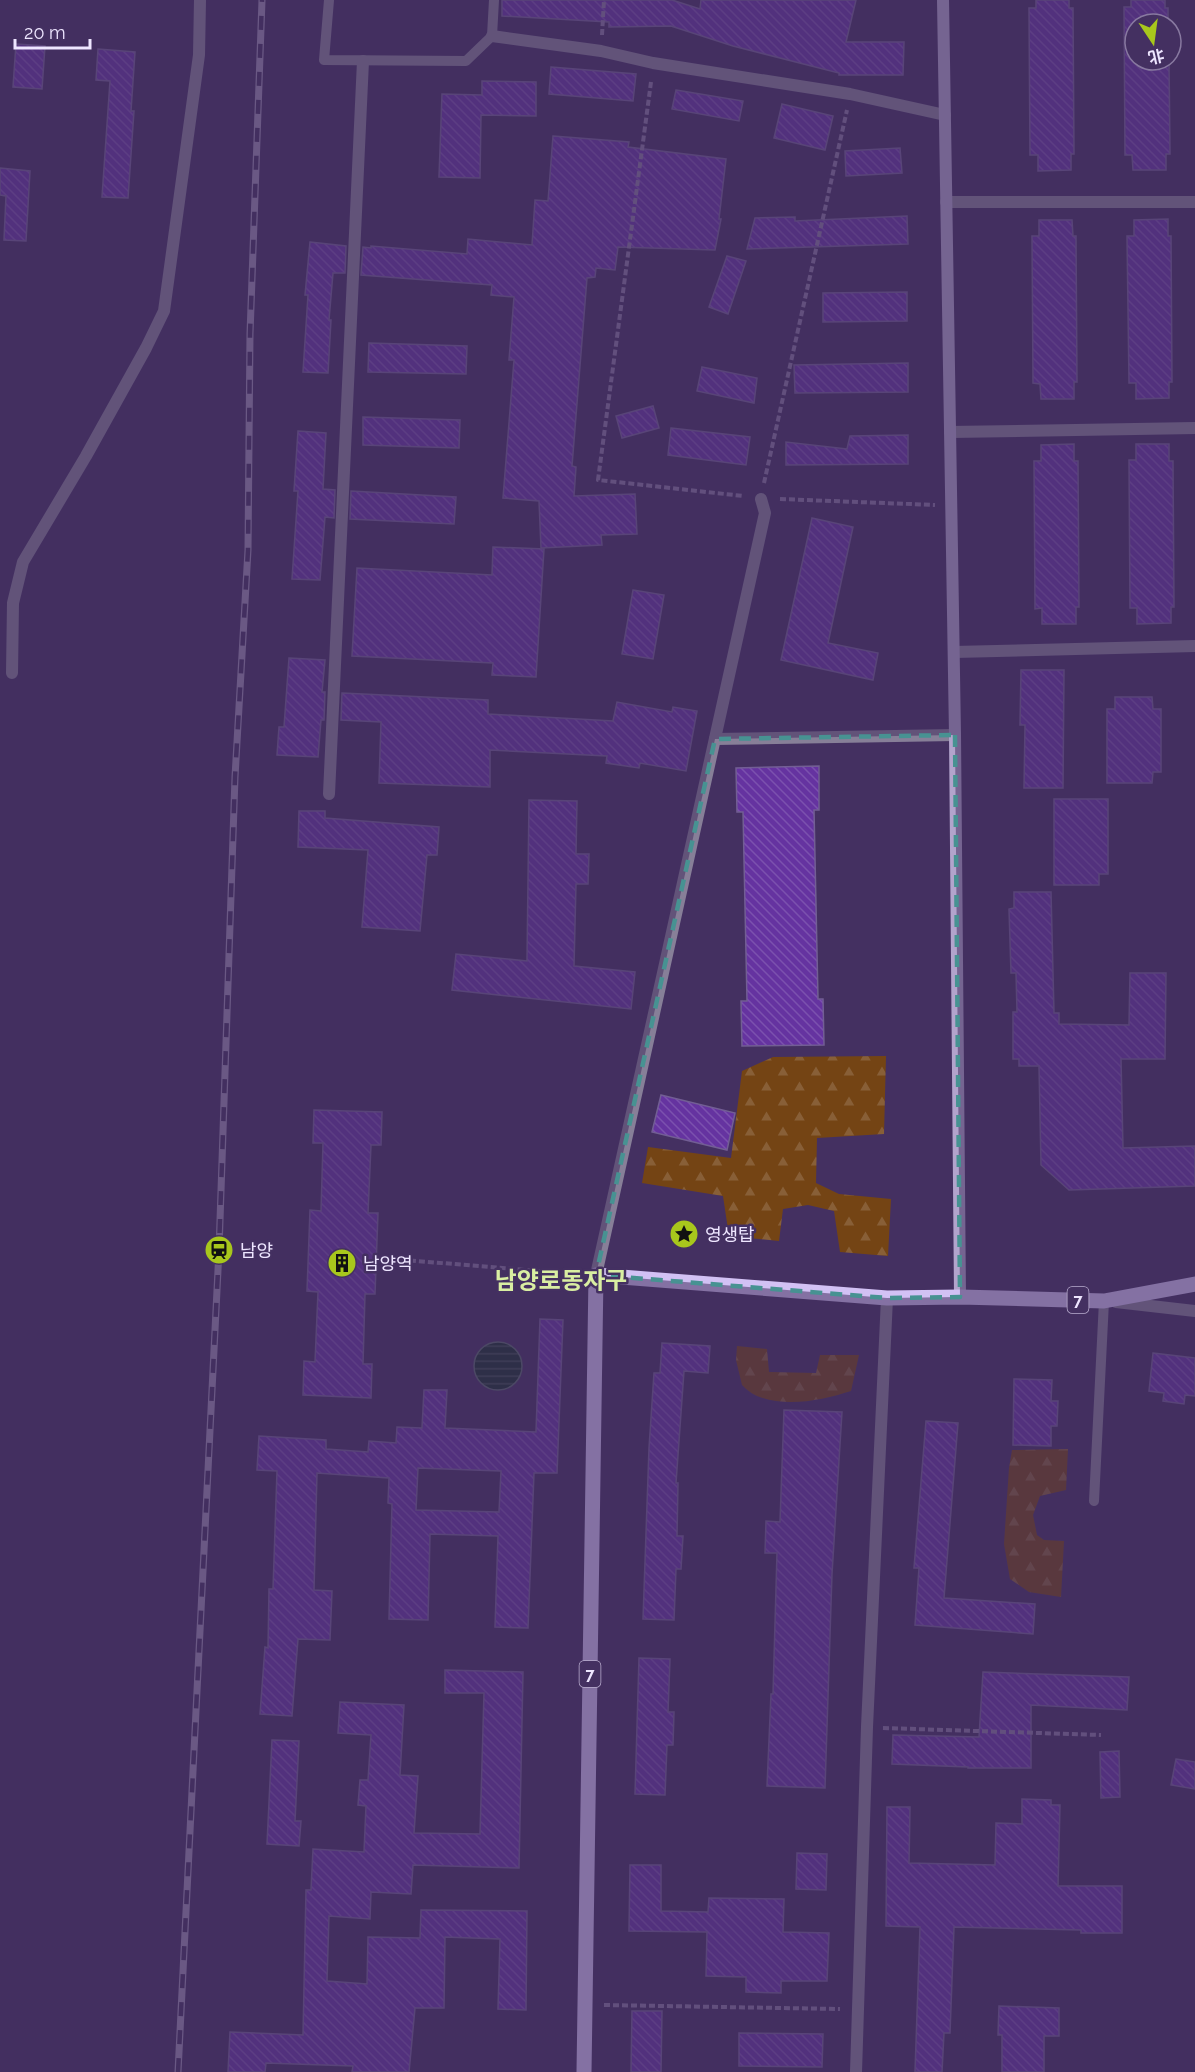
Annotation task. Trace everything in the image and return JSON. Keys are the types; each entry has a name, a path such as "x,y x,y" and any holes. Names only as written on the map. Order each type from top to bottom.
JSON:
{"main road":[{"name":"7","path":"584,2072 596,1275 887,1298 1104,1300 1195,1284"}],"street":[{"path":"12,673 13,603 23,562 86,456 164,311 199,56 200,0"},
{"path":"943,0 954,651 960,1297"},
{"path":"492,36 601,51 653,63 850,94 945,115"},
{"path":"329,794 363,61"},
{"path":"946,202 1195,202"},
{"path":"950,432 1195,428"},
{"path":"596,1275 765,513 761,499"},
{"path":"954,651 1195,646"},
{"path":"715,739 955,735"},
{"path":"856,2072 867,1727 887,1298"},
{"path":"1104,1300 1195,1311"}],"lane":[{"path":"329,0 324,60 466,62 492,36 494,0"},
{"path":"1094,1501 1104,1300"}],"path":[{"path":"601,51 604,0"},
{"path":"598,480 653,63"},
{"path":"761,499 850,94"},
{"path":"392,1259 596,1275"},
{"path":"867,1727 1101,1736"},
{"path":"586,2005 857,2009"}],"highlighted area":[{"path":"955,735 960,1297 887,1298 596,1275 715,739"}],"green space":[{"path":"886,1056 884,1134 817,1138 816,1183 839,1194 891,1199 888,1256 840,1252 834,1211 808,1205 783,1209 779,1241 729,1236 723,1196 642,1183 648,1147 731,1158 742,1071 773,1057"},
{"path":"737,1346 767,1349 769,1372 816,1373 820,1355 859,1355 851,1391 817,1400 792,1402 768,1400 757,1396 742,1385 736,1360"},
{"path":"1068,1449 1066,1490 1040,1496 1033,1515 1037,1535 1044,1540 1064,1541 1061,1597 1029,1592 1010,1579 1004,1544 1012,1450"}],"shaded area":[{"path":"498,1342 515,1349 522,1366 515,1383 498,1390 481,1383 474,1366 481,1349"}],"building":[{"path":"502,0 672,0 700,9 701,0 856,0 846,42 904,42 903,75 839,75 839,73 733,46 671,26 609,27 609,22 502,16"},
{"path":"1036,0 1069,0 1069,8 1073,8 1074,154 1071,154 1071,170 1038,171 1038,155 1030,155 1029,8 1036,8"},
{"path":"1131,0 1165,0 1165,8 1168,8 1168,12 1124,12 1124,7 1131,7"},
{"path":"16,44 45,46 42,89 13,87"},
{"path":"98,49 135,52 131,111 134,111 128,198 102,197 110,81 96,80"},
{"path":"551,67 636,74 633,101 549,94"},
{"path":"1124,72 1169,72 1170,154 1166,154 1166,170 1133,170 1132,155 1125,155"},
{"path":"482,81 536,82 536,116 481,115 480,178 439,177 442,94 482,95"},
{"path":"676,90 743,101 739,121 672,109"},
{"path":"782,104 833,116 825,150 774,138"},
{"path":"553,136 629,142 628,147 726,159 719,219 721,219 715,250 618,247 615,270 596,268 595,277 587,278 572,466 576,467 574,496 635,494 637,534 601,535 602,545 541,548 539,501 503,498 514,360 509,360 514,297 491,295 492,285 361,275 363,247 467,254 468,239 532,245 535,200 548,201"},
{"path":"900,148 902,173 846,176 845,151"},
{"path":"0,168 30,171 26,241 4,240 6,196 0,195"},
{"path":"907,216 908,244 747,249 755,218 795,217 795,221"},
{"path":"1168,219 1168,236 1171,236 1172,382 1169,382 1169,398 1136,399 1136,383 1129,383 1127,236 1134,236 1134,220"},
{"path":"1039,220 1072,220 1073,236 1076,236 1077,382 1074,382 1074,399 1041,399 1040,384 1033,383 1032,236 1039,236"},
{"path":"310,242 346,246 345,273 333,273 328,373 303,372 308,295 305,295"},
{"path":"727,256 746,261 728,314 709,307"},
{"path":"907,292 907,321 823,322 823,293"},
{"path":"369,343 467,346 466,374 368,372"},
{"path":"908,363 908,392 795,393 794,365"},
{"path":"702,367 757,378 754,403 697,391"},
{"path":"653,406 659,428 622,438 616,416"},
{"path":"363,417 460,420 459,448 363,445"},
{"path":"671,428 750,437 746,465 668,455"},
{"path":"298,431 326,433 323,489 335,490 334,518 325,517 320,580 292,579 298,491 294,491"},
{"path":"908,435 908,464 786,465 786,442 847,449 850,436"},
{"path":"1074,444 1074,461 1078,461 1079,607 1076,607 1076,624 1042,624 1042,608 1035,609 1034,461 1041,461 1041,445"},
{"path":"1136,444 1169,444 1169,461 1173,461 1174,607 1171,607 1171,623 1137,624 1137,608 1130,608 1129,460 1136,460"},
{"path":"351,491 456,497 454,524 350,519"},
{"path":"812,518 853,527 828,643 878,653 873,680 781,660"},
{"path":"493,547 544,549 536,677 492,675 493,663 352,656 357,568 492,575"},
{"path":"633,590 664,595 653,659 622,654"},
{"path":"289,658 325,660 322,692 325,692 324,720 321,720 318,757 277,755 279,727 284,727"},
{"path":"1021,670 1064,670 1063,788 1024,788 1025,725 1020,725"},
{"path":"342,693 488,700 488,714 613,721 617,702 672,712 673,707 697,711 686,771 640,763 639,768 606,763 607,756 490,750 490,787 379,783 381,722 341,720"},
{"path":"1115,697 1152,697 1153,709 1161,709 1161,772 1153,772 1152,783 1107,783 1107,709 1115,709"},
{"path":"819,766 819,810 814,810 818,999 823,999 824,1045 742,1046 741,1001 747,1001 743,812 737,812 736,768"},
{"path":"1054,799 1108,799 1108,874 1099,874 1099,885 1054,885"},
{"path":"529,800 577,801 576,854 589,854 588,884 576,884 574,966 635,972 631,1009 452,990 456,954 527,961"},
{"path":"299,811 325,811 325,818 439,827 437,855 427,855 420,931 362,927 368,850 298,847"},
{"path":"1014,892 1051,892 1054,1013 1059,1013 1059,1024 1129,1025 1130,973 1166,973 1165,1059 1121,1059 1123,1148 1195,1146 1195,1186 1069,1190 1041,1165 1039,1066 1019,1066 1019,1059 1013,1059 1013,1012 1017,1012 1016,973 1011,973 1009,909 1014,908"},
{"path":"661,1095 735,1113 727,1150 652,1132"},
{"name":"남양역","path":"314,1110 382,1112 381,1145 371,1145 368,1213 378,1213 375,1294 365,1294 363,1364 372,1364 371,1398 303,1395 304,1361 315,1362 318,1292 307,1291 310,1210 321,1211 323,1143 313,1143"},
{"path":"540,1319 563,1320 557,1473 534,1473 528,1628 495,1627 498,1536 430,1534 428,1620 389,1619 392,1504 388,1503 389,1478 317,1473 314,1590 332,1591 330,1640 298,1639 292,1716 260,1714 265,1647 268,1648 269,1589 273,1589 277,1471 257,1470 259,1436 326,1440 326,1449 368,1452 369,1441 396,1443 397,1427 422,1428 424,1390 447,1390 445,1428 536,1432","holes":["418,1468 501,1471 499,1512 416,1510"]},
{"path":"662,1343 710,1346 708,1373 684,1371 676,1483 678,1483 677,1536 683,1536 681,1569 676,1569 674,1620 643,1619 654,1373 660,1373"},
{"path":"1153,1353 1195,1358 1195,1396 1185,1395 1184,1404 1163,1401 1164,1393 1149,1391"},
{"path":"1014,1379 1052,1380 1051,1401 1058,1401 1057,1426 1051,1426 1051,1446 1013,1445"},
{"path":"784,1410 842,1412 832,1574 825,1788 767,1786 771,1694 773,1694 777,1553 765,1553 766,1521 780,1522"},
{"path":"926,1421 958,1423 944,1598 1035,1604 1033,1634 915,1625 919,1568 914,1568"},
{"path":"639,1658 670,1659 668,1712 674,1712 673,1745 667,1745 665,1795 635,1794"},
{"path":"445,1670 523,1672 519,1868 413,1865 411,1894 371,1892 370,1919 329,1916 327,1981 367,1984 368,1937 420,1938 421,1910 527,1911 526,2010 498,2009 500,1939 445,1937 444,2008 415,2008 409,2072 352,2072 353,2066 266,2063 265,2072 228,2072 230,2032 303,2035 306,1890 311,1890 313,1849 364,1852 366,1806 358,1805 360,1780 368,1780 371,1735 338,1733 340,1702 404,1705 400,1775 418,1776 414,1833 480,1834 484,1693 445,1693"},
{"path":"983,1672 1129,1677 1127,1710 1031,1705 1031,1768 968,1768 892,1764 893,1735 979,1737"},
{"path":"272,1740 299,1741 295,1821 301,1821 299,1846 267,1844"},
{"path":"1119,1751 1120,1797 1101,1798 1100,1752"},
{"path":"1176,1759 1195,1762 1195,1789 1171,1785"},
{"path":"1022,1799 1051,1800 1051,1805 1060,1805 1058,1886 1122,1886 1122,1933 954,1927 950,2033 944,2033 942,2072 915,2072 920,1927 886,1926 887,1807 910,1807 909,1863 995,1865 996,1823 1022,1824"},
{"path":"797,1853 827,1854 826,1890 796,1889"},
{"path":"630,1865 661,1865 661,1911 708,1912 709,1898 784,1899 783,1932 829,1933 827,1981 781,1981 781,1993 746,1992 746,1977 706,1976 707,1932 629,1931"},
{"path":"999,2006 1059,2008 1059,2036 1044,2036 1044,2072 1002,2072 1002,2035 998,2035"},
{"path":"632,2011 662,2011 661,2072 631,2072"},
{"path":"739,2033 823,2034 822,2067 739,2066"}],"railway":[{"path":"178,2072 219,1250 235,777 248,550 250,334 262,0"}],"place":[{"name":"영생탑","path":"684,1234"},
{"name":"남양","path":"219,1250"},
{"name":"남양역","path":"342,1263"}],"district":[{"name":"남양로동자구","path":"561,1280"}]}
